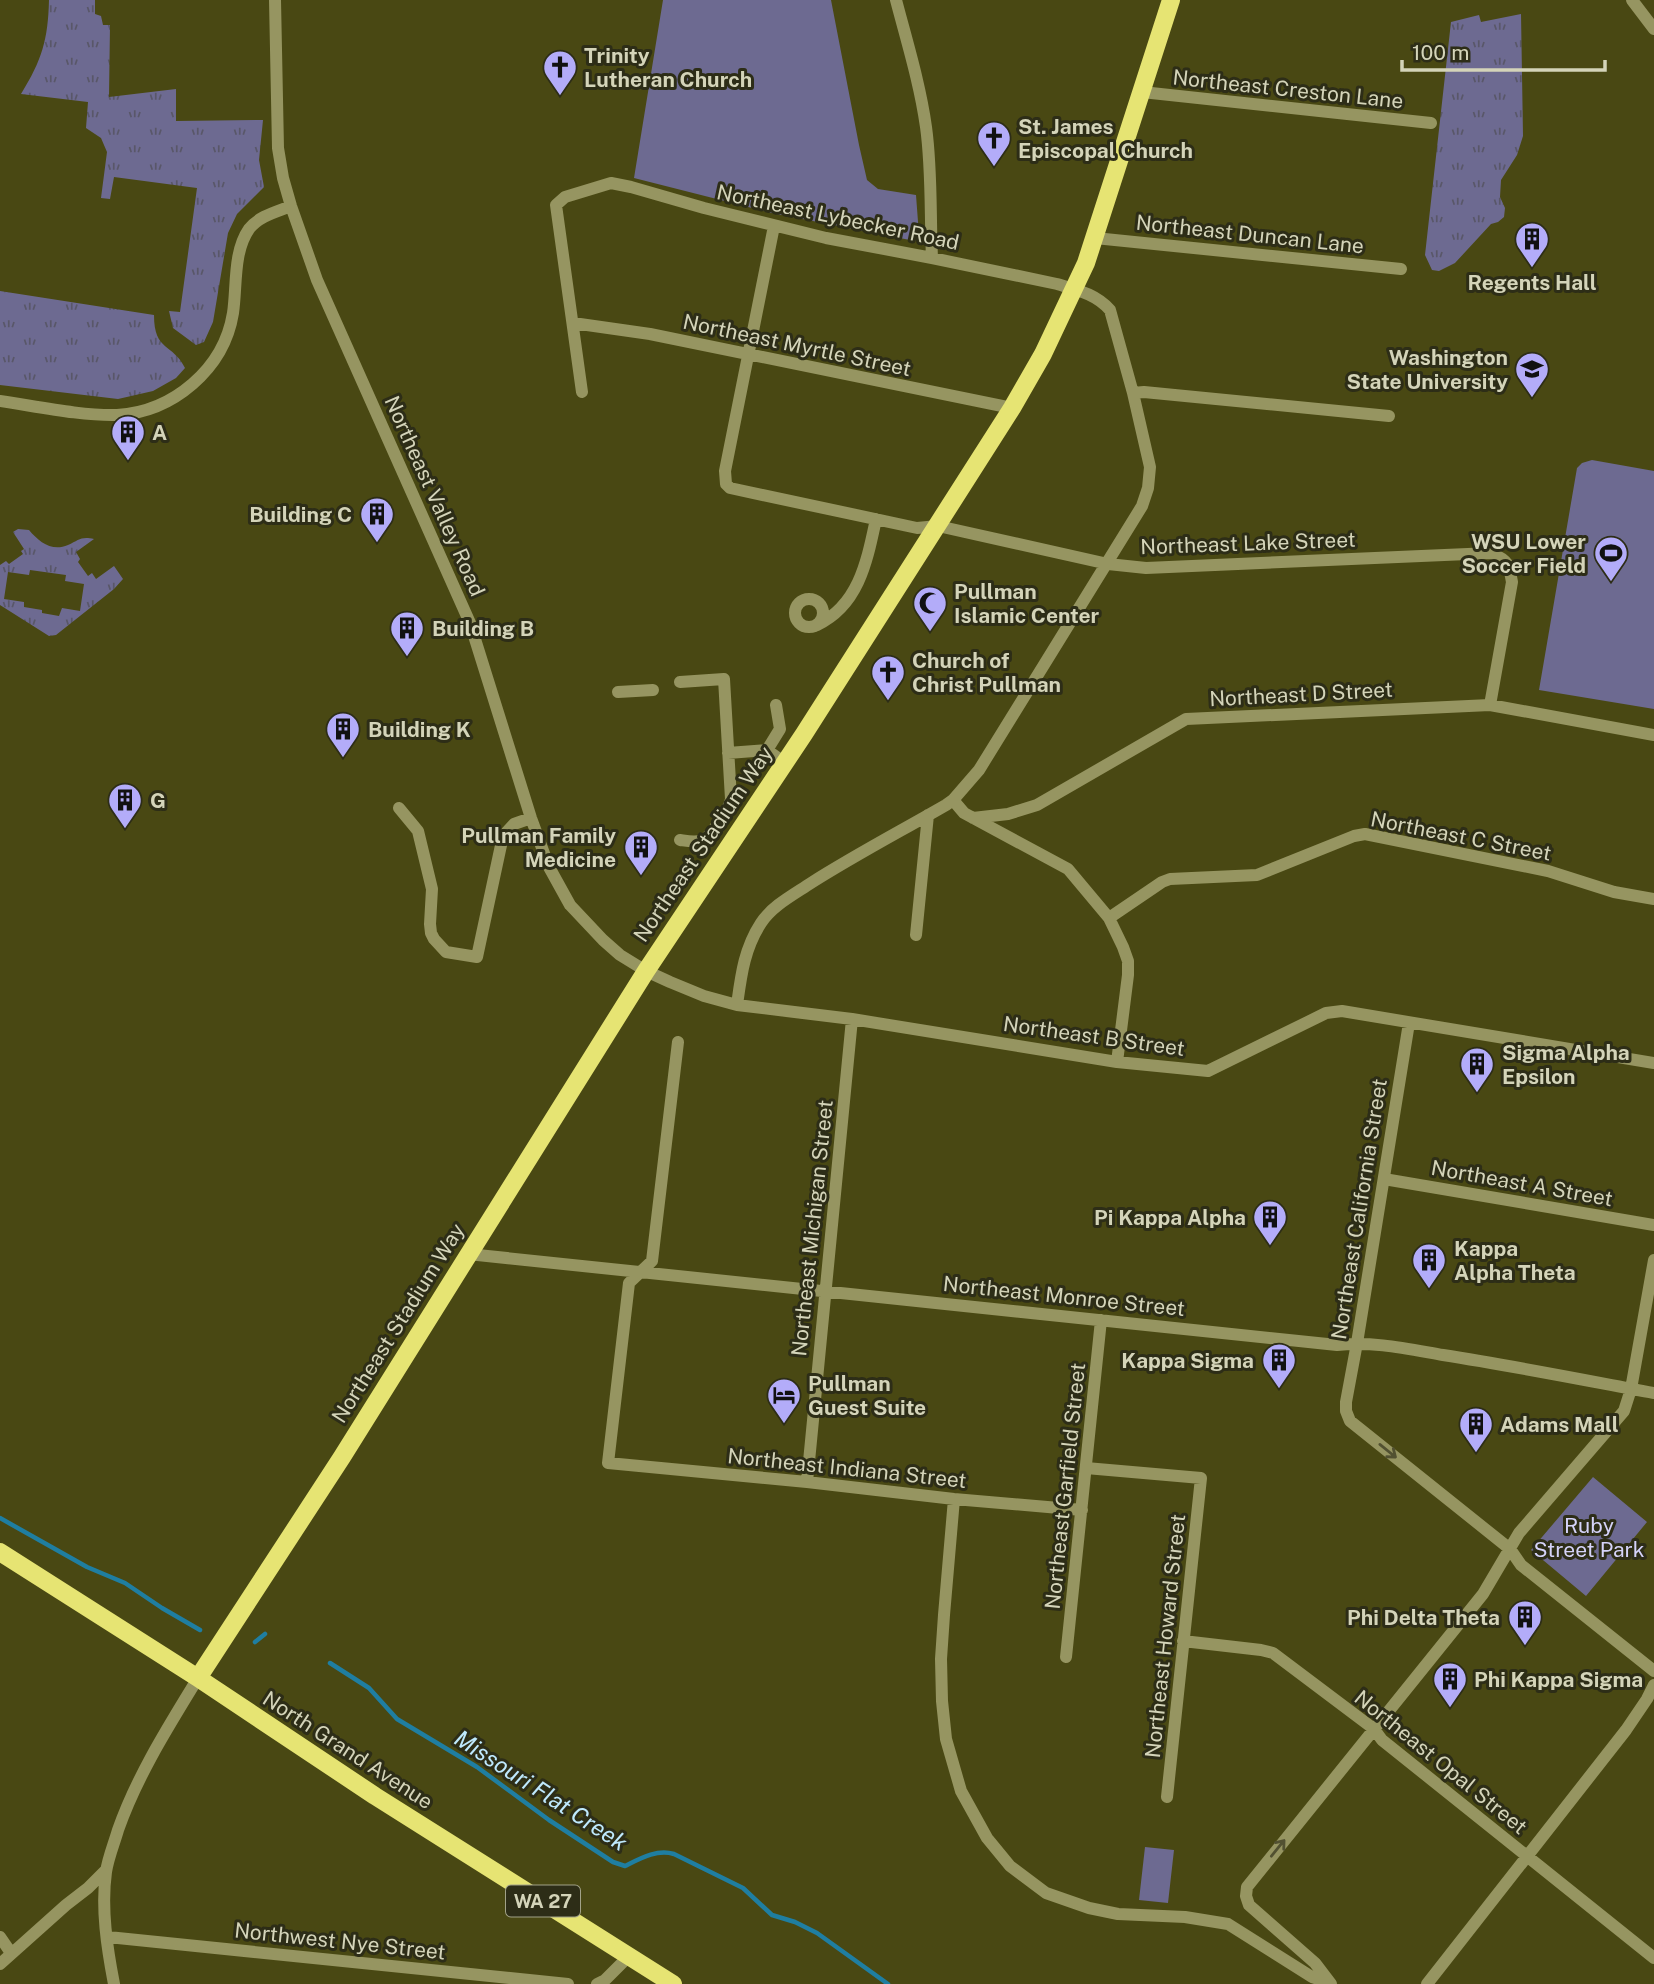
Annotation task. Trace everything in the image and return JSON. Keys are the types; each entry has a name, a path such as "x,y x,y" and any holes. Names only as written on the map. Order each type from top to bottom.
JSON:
{"main road":[{"name":"Northeast Stadium Way","path":"198,1678 342,1457 646,971 785,763 1012,408 1043,354 1075,289 1095,238 1171,0"},
{"name":"North Grand Avenue","path":"0,1552 198,1678 375,1796 673,1984"}],"street":[{"name":"Northeast Valley Road","path":"275,0 278,148 290,206 317,280 470,623 549,867 570,905 620,955 646,971"},
{"path":"896,0 927,130 932,258"},
{"path":"1632,0 1654,29"},
{"name":"Northeast Creston Lane","path":"1142,92 1431,123"},
{"name":"Northeast Lybecker Road","path":"573,323 556,205 565,197 611,183 774,226 1075,289 1101,300 1110,310 1133,393 1150,467 1148,488 1142,506 979,770 953,800 828,872 784,900 772,911 763,920 748,947 737,1006"},
{"path":"0,401 116,415 153,408 181,393 207,370 228,333 240,252 247,233 259,219 290,206"},
{"path":"748,355 774,226"},
{"name":"Northeast Duncan Lane","path":"1095,238 1401,269"},
{"path":"573,323 582,392"},
{"name":"Northeast Myrtle Street","path":"573,323 650,334 1012,408"},
{"name":"Northeast Lake Street","path":"748,355 725,471 726,484 737,491 917,528 938,526 1108,564 1146,568 1491,553 1501,557 1510,566 1511,582 1490,705"},
{"path":"1133,393 1144,391 1389,416"},
{"path":"817,625 838,610 857,584 865,567 876,519"},
{"path":"680,682 724,679 731,799 730,805 702,840 680,840"},
{"path":"618,692 653,690"},
{"path":"767,750 780,729 776,705"},
{"name":"Northeast D Street","path":"972,818 1008,814 1037,804 1186,719 1490,705 1654,734"},
{"path":"729,753 767,750 785,763"},
{"path":"953,800 972,818 1068,869 1109,918 1128,961 1117,1062"},
{"path":"399,808 418,831 432,889 430,933 446,952 477,957 503,836 514,824 531,818"},
{"path":"916,935 928,815"},
{"name":"Northeast C Street","path":"1109,918 1170,879 1257,875 1365,834 1548,870 1614,892 1654,899"},
{"name":"Northeast B Street","path":"646,971 704,996 737,1006 852,1019 1117,1062 1208,1071 1326,1013 1342,1011 1654,1063"},
{"name":"Northeast Michigan Street","path":"807,1482 852,1019"},
{"name":"Northeast California Street","path":"1409,1023 1346,1410 1350,1421 1510,1549"},
{"path":"638,1272 652,1261 678,1042"},
{"name":"Northeast A Street","path":"1384,1179 1654,1225"},
{"name":"Northeast Monroe Street","path":"468,1254 1338,1345 1357,1343 1465,1358 1654,1393"},
{"path":"1331,1984 1314,1963 1249,1905 1247,1887 1483,1594 1519,1533 1624,1411 1631,1389 1654,1260"},
{"name":"Northeast Indiana Street","path":"638,1272 629,1283 608,1463 1082,1510"},
{"name":"Northeast Garfield Street","path":"1066,1657 1101,1320"},
{"name":"Northeast Howard Street","path":"1086,1468 1200,1478 1167,1797"},
{"path":"954,1499 941,1659 943,1714 946,1739 961,1791 987,1838 1010,1866 1046,1893 1089,1908 1118,1914 1185,1917 1228,1924 1312,1977 1331,1984"},
{"path":"1510,1549 1521,1565 1654,1671"},
{"name":"Northeast Opal Street","path":"1183,1641 1273,1653 1374,1730 1382,1740 1654,1958"},
{"path":"114,1984 105,1905 106,1870 132,1793 198,1678"},
{"path":"1427,1984 1626,1730 1654,1685"},
{"path":"0,1964 106,1870"},
{"path":"0,1937 11,1953"},
{"name":"Northwest Nye Street","path":"108,1937 568,1984"},
{"path":"597,1984 606,1980 629,1956"}],"green space":[{"path":"49,0 95,0 95,14 101,16 103,25 110,25 109,97 176,89 176,121 263,120 259,160 264,187 237,214 228,233 213,322 204,342 196,345 173,328 169,311 180,312 197,188 114,177 110,199 101,198 107,152 101,138 86,128 88,102 21,94 42,49"},
{"path":"663,0 831,0 867,180 878,189 916,195 919,235 915,241 772,213 634,178"},
{"path":"1521,14 1523,136 1517,155 1501,180 1500,197 1505,208 1504,217 1491,224 1455,263 1439,271 1432,270 1425,255 1451,22 1479,15 1481,22"},
{"path":"0,291 154,315 157,335 185,368 176,378 153,391 118,399 0,385"},
{"name":"WSU Lower Soccer Field","path":"1592,460 1654,471 1654,709 1539,690 1577,468"},
{"path":"18,529 29,530 42,542 57,547 83,538 94,539 76,552 80,559 78,562 88,576 92,573 96,579 114,566 123,579 56,635 49,636 0,605 0,565 6,561 9,564 23,554 21,551 24,549 13,532","holes":["30,570 66,575 65,581 84,584 80,611 62,608 59,616 24,607 24,602 4,599 8,572 29,575"]},
{"name":"Ruby Street Park","path":"1593,1477 1647,1522 1586,1596 1531,1550"},
{"path":"1145,1847 1174,1850 1168,1903 1139,1900"}],"waterway":[{"name":"Missouri Flat Creek","path":"0,1518 87,1567 125,1583 200,1630"},
{"name":"Missouri Flat Creek","path":"255,1642 265,1634"},
{"name":"Missouri Flat Creek","path":"330,1663 369,1688 397,1719 477,1767 549,1820 613,1862 625,1866 655,1853 674,1854 743,1888 772,1915 817,1933 888,1984"}],"place":[{"name":"Trinity Lutheran Church","path":"560,97"},
{"name":"St. James Episcopal Church","path":"994,168"},
{"name":"Regents Hall","path":"1532,269"},
{"name":"Washington State University","path":"1532,399"},
{"name":"A","path":"128,462"},
{"name":"Building C","path":"377,544"},
{"name":"WSU Lower Soccer Field","path":"1611,583"},
{"name":"Pullman Islamic Center","path":"930,633"},
{"name":"Building B","path":"407,658"},
{"name":"Church of Christ Pullman","path":"888,702"},
{"name":"Building K","path":"343,759"},
{"name":"G","path":"125,830"},
{"name":"Pullman Family Medicine","path":"641,877"},
{"name":"Sigma Alpha Epsilon","path":"1477,1094"},
{"name":"Pi Kappa Alpha","path":"1270,1247"},
{"name":"Kappa Alpha Theta","path":"1429,1290"},
{"name":"Kappa Sigma","path":"1279,1390"},
{"name":"Pullman Guest Suite","path":"784,1425"},
{"name":"Adams Mall","path":"1476,1454"},
{"name":"Phi Delta Theta","path":"1525,1647"},
{"name":"Phi Kappa Sigma","path":"1450,1709"}]}
